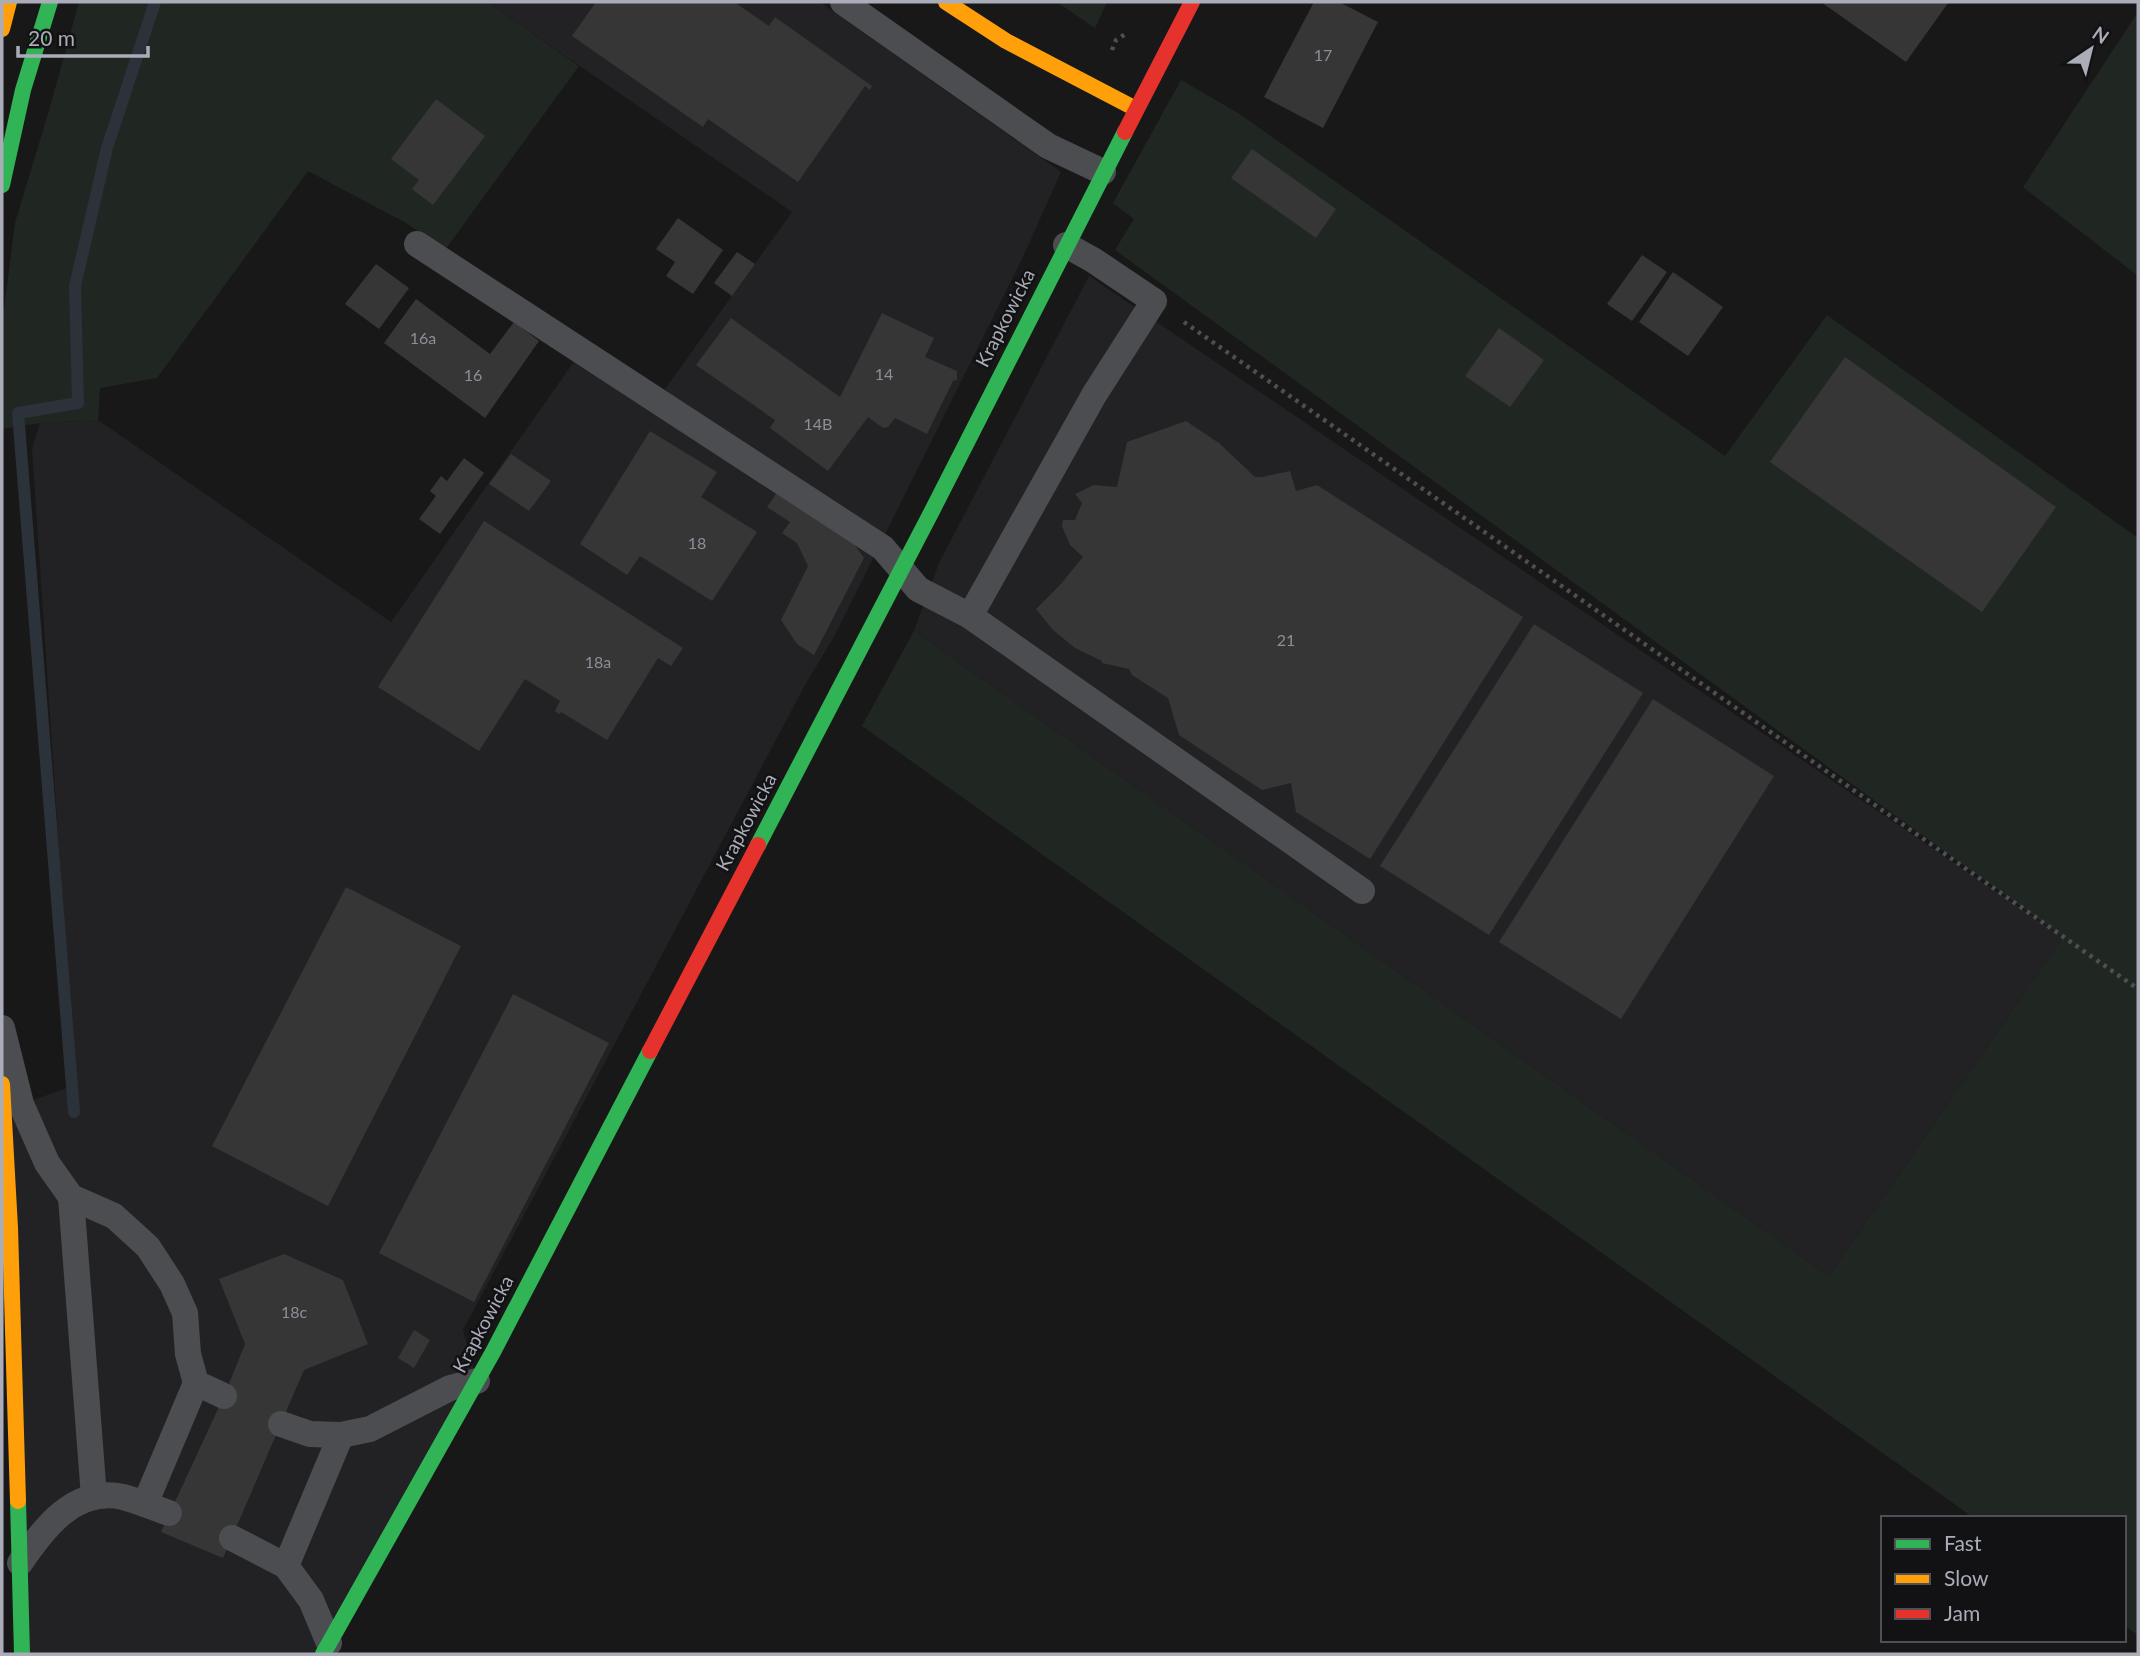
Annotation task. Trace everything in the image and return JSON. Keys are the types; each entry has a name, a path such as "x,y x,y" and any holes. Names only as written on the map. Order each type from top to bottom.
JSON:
{"street":[{"path":"2,29 9,2"},
{"path":"2,186 23,90 50,2"},
{"path":"946,2 1006,41 1136,109"},
{"name":"Krapkowicka","path":"326,1649 477,1381 901,570 1192,2"},
{"path":"2,1084 10,1228 22,1654"}],"lane":[{"path":"843,2 1048,146 1103,172"},
{"path":"417,244 883,548 918,589 970,616 1362,891"},
{"path":"970,616 1094,395 1154,301 1066,245"},
{"path":"2,1028 21,1104 47,1163 71,1197 94,1497"},
{"path":"20,1563 43,1529 67,1509 94,1497 121,1496 157,1509 196,1383 188,1354 185,1313 172,1284 148,1247 114,1216 71,1197"},
{"path":"281,1424 310,1434 341,1435 370,1429 450,1388 477,1381"},
{"path":"196,1383 224,1396"},
{"path":"286,1566 341,1435"},
{"path":"232,1538 286,1566 311,1600 326,1649"}],"path":[{"path":"1154,301 2138,989"}],"shaded area":[{"path":"79,2 487,2 579,66 445,250 406,223 308,171 157,378 100,388 98,420 40,423 2,429 2,325 15,223"},
{"path":"487,2 820,2 1061,172 1023,257 836,633 805,685 463,1330 477,1381 323,1654 22,1654 3,1111 75,1085 32,449 40,423 98,420 391,622 587,343 663,392 792,212"},
{"path":"1057,2 1107,2 1095,28"},
{"path":"2138,12 2138,276 2023,187"},
{"path":"1181,80 1238,113 1725,456 1827,315 2138,538 2138,1635 2126,1626 2126,1516 1971,1516 862,726 914,631 1829,1276 2063,937 1115,250 1134,219 1113,203"},
{"path":"1089,276 2063,937 1829,1276 914,631 939,563"}],"building":[{"path":"596,2 734,2 769,26 775,17 872,86 870,90 865,86 798,182 708,119 703,127 572,36"},
{"path":"1314,2 1339,2 1378,22 1323,128 1264,97"},
{"path":"1821,2 1947,2 1948,3 1906,62"},
{"path":"436,99 485,136 433,205 412,189 419,180 391,159"},
{"path":"1252,149 1336,209 1316,238 1231,178"},
{"path":"678,218 723,250 693,294 666,276 675,262 656,249"},
{"path":"737,252 755,264 732,296 714,283"},
{"path":"1642,255 1667,272 1632,321 1607,304"},
{"path":"376,264 409,288 379,329 345,304"},
{"path":"1673,272 1723,307 1688,356 1639,322"},
{"path":"416,299 490,354 514,322 539,341 485,418 384,343"},
{"path":"882,313 934,338 925,357 957,371 957,380 953,381 927,434 895,418 888,427 883,428 868,417 828,471 770,428 775,420 696,365 731,318 840,397"},
{"path":"1499,328 1544,360 1510,407 1465,376"},
{"path":"1845,357 2056,507 1982,612 1770,462"},
{"path":"1186,421 1219,443 1255,477 1290,471 1296,491 1317,485 1523,617 1370,859 1296,812 1291,783 1262,790 1179,735 1168,698 1132,675 1129,669 1102,663 1075,648 1053,630 1036,609 1083,557 1070,545 1062,526 1063,520 1075,520 1082,503 1075,494 1094,485 1117,487 1127,442"},
{"path":"650,431 717,472 701,497 757,532 712,601 640,556 627,575 580,544"},
{"path":"511,454 551,481 529,511 489,484"},
{"path":"464,458 484,473 440,534 419,519 436,496 430,491 441,476 447,481"},
{"path":"780,488 848,535 864,558 814,655 797,644 781,620 808,566 797,543 782,533 790,522 767,507"},
{"path":"484,521 683,648 671,666 658,658 607,740 561,712 559,714 555,711 560,701 525,679 479,751 378,687"},
{"path":"1534,624 1643,693 1489,935 1380,866"},
{"path":"1653,699 1774,776 1621,1019 1499,942"},
{"path":"346,887 461,946 328,1206 212,1146"},
{"path":"513,994 609,1043 474,1302 379,1253"},
{"path":"284,1254 343,1280 368,1344 304,1370 223,1558 161,1532 245,1344 219,1279"},
{"path":"414,1330 430,1340 414,1368 398,1358"}],"waterway":[{"path":"74,1112 18,413 78,403 75,286 107,148 155,2"}],"traffic: fast":[{"path":"2,185 23,90 50,2"},
{"path":"758,845 1125,132"},
{"path":"323,1654 493,1352 650,1051"},
{"path":"18,1501 22,1654"}],"traffic: slow":[{"path":"2,29 9,2"},
{"path":"946,2 1006,41 1136,109"},
{"path":"2,1084 10,1228 18,1501"}],"traffic: jam":[{"path":"1125,132 1192,2"},
{"path":"650,1051 758,845"}]}
